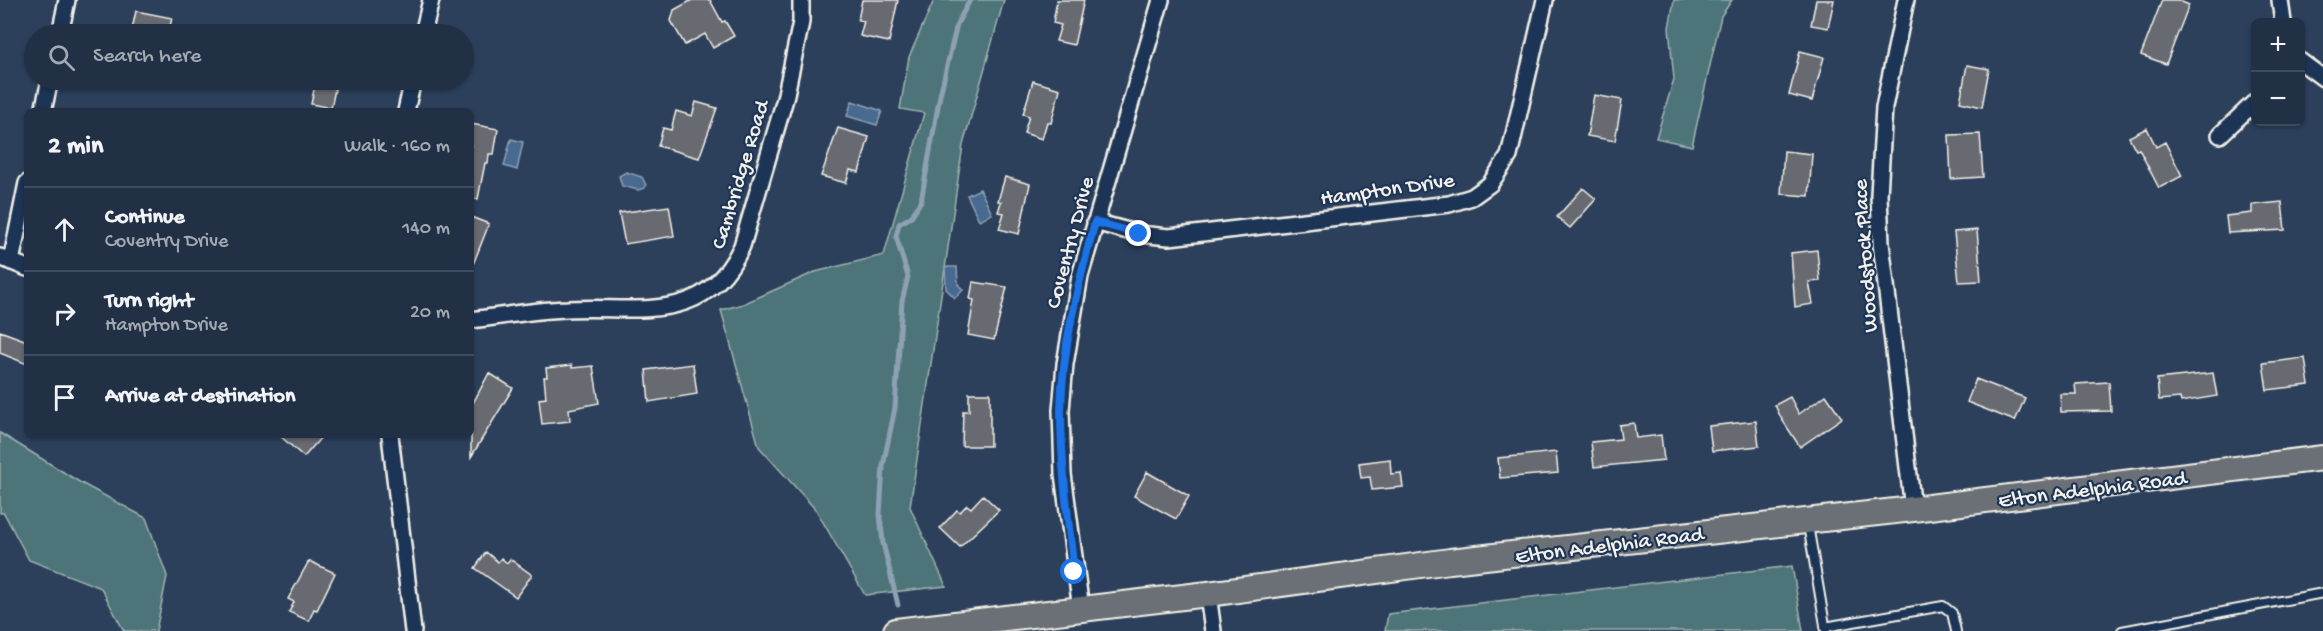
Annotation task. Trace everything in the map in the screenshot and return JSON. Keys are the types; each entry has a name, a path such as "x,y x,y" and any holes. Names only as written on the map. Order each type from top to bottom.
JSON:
{"main road":[{"name":"Elton Adelphia Road","path":"896,631 1208,594 1450,561 1912,509 2323,458"}],"street":[{"path":"62,24 67,0"},
{"path":"425,24 431,0"},
{"name":"Cambridge Road","path":"474,320 565,309 669,307 703,295 718,284 733,266 742,246 785,99 801,22 801,0"},
{"name":"Coventry Drive","path":"1081,609 1063,474 1061,410 1071,321 1095,222 1161,0"},
{"name":"Hampton Drive","path":"1095,222 1139,234 1169,237 1449,204 1472,196 1490,184 1509,156 1545,0"},
{"name":"Woodstock Place","path":"1905,0 1884,107 1878,195 1881,243 1912,509"},
{"path":"2280,0 2282,18"},
{"path":"2305,64 2323,78"},
{"path":"44,108 48,90"},
{"path":"407,108 411,90"},
{"path":"2220,135 2251,106"},
{"path":"24,194 5,260 24,267"},
{"path":"390,438 413,631"},
{"path":"1208,594 1213,631"}],"lane":[{"path":"1808,521 1826,629 1943,606 1952,613 1956,631"},
{"path":"2122,631 2323,593"}],"green space":[{"path":"934,0 1004,0 963,145 910,507 946,586 865,595 816,510 759,447 721,310 743,304 815,272 884,255 924,113 900,109 909,57"},
{"path":"1674,0 1732,0 1721,16 1692,146 1656,138 1674,79 1669,28"},
{"path":"0,433 81,483 146,518 167,576 156,631 124,631 101,588 29,560 4,513 0,513"},
{"path":"1792,566 1803,631 1385,631 1388,614"}],"water":[{"path":"852,101 882,111 877,125 847,116"},
{"path":"511,139 523,142 517,170 504,166"},
{"path":"626,172 642,177 645,188 638,190 622,186 619,176"},
{"path":"980,189 992,214 979,220 967,195"},
{"path":"945,267 957,267 958,284 963,290 955,298 946,289"}],"building":[{"path":"692,0 710,0 722,22 725,21 734,36 713,48 705,34 685,45 671,21 674,10"},
{"path":"862,0 898,0 889,42 860,36 864,21 858,20"},
{"path":"1057,0 1084,0 1074,45 1056,41 1061,25 1053,23"},
{"path":"1816,0 1834,0 1828,28 1811,25"},
{"path":"2162,0 2177,0 2189,5 2166,64 2141,55"},
{"path":"136,11 172,18 170,24 133,24"},
{"path":"1800,51 1824,57 1812,101 1789,95"},
{"path":"1967,65 1989,69 1982,107 1960,102"},
{"path":"1033,81 1060,89 1051,123 1047,122 1042,139 1024,133 1029,116 1023,114"},
{"path":"314,90 335,90 331,108 311,104"},
{"path":"1594,95 1622,100 1615,141 1587,136"},
{"path":"696,102 717,108 699,158 658,146 663,128 671,130 676,111 692,116"},
{"path":"474,125 498,129 494,154 489,154 488,163 485,163 478,199 474,199"},
{"path":"838,128 869,137 859,172 850,170 846,183 821,176"},
{"path":"2147,128 2156,147 2165,142 2182,176 2159,188 2139,149 2136,150 2129,137"},
{"path":"1980,134 1983,177 1951,179 1949,135"},
{"path":"1784,151 1812,154 1809,196 1781,194"},
{"path":"1005,177 1030,184 1019,234 999,229 1004,213 998,212 1001,202 998,201"},
{"path":"1583,188 1596,199 1570,228 1557,217"},
{"path":"2282,202 2285,230 2228,233 2226,216 2252,213 2252,205"},
{"path":"669,206 674,236 625,244 619,213"},
{"path":"474,218 489,224 474,262"},
{"path":"1977,230 1981,281 1959,282 1954,232"},
{"path":"1817,250 1820,281 1809,282 1813,304 1795,307 1791,253"},
{"path":"973,282 1007,287 994,340 968,335 974,300 970,299"},
{"path":"0,331 24,340 24,363 0,353"},
{"path":"2305,358 2309,385 2267,390 2263,363"},
{"path":"693,364 697,394 649,402 646,370"},
{"path":"572,365 572,368 593,366 599,403 569,409 570,421 542,424 539,399 546,398 544,377 547,377 546,368"},
{"path":"489,373 513,388 471,457 471,438 474,438 474,401"},
{"path":"2213,373 2217,396 2181,402 2180,398 2159,400 2157,379"},
{"path":"1976,379 2025,398 2015,421 1967,402"},
{"path":"2109,382 2111,411 2061,412 2060,394 2076,394 2075,384"},
{"path":"969,393 990,393 990,446 962,446 963,411 969,411"},
{"path":"1826,395 1842,418 1800,447 1775,405 1790,397 1799,414"},
{"path":"1756,421 1759,446 1712,451 1709,426"},
{"path":"1634,423 1636,438 1661,435 1664,460 1594,467 1591,442 1621,439 1619,425"},
{"path":"282,438 320,438 304,457"},
{"path":"1556,452 1558,473 1500,478 1498,458"},
{"path":"1390,459 1391,474 1401,473 1403,487 1372,490 1370,477 1361,478 1359,463"},
{"path":"1147,472 1189,496 1176,519 1134,496"},
{"path":"983,495 999,510 960,547 940,528 957,510 960,512 967,505 971,508"},
{"path":"486,552 498,562 501,558 507,563 510,559 532,575 516,597 475,568"},
{"path":"309,561 335,573 309,621 289,612 294,602 288,599"}],"waterway":[{"path":"898,605 883,543 880,514 883,466 895,408 902,301 908,277 896,236 899,224 911,217 921,201 940,95 957,24 970,0"}],"route":[{"path":"1074,572 1063,474 1061,410 1071,321 1080,276 1095,222 1139,234"}]}
